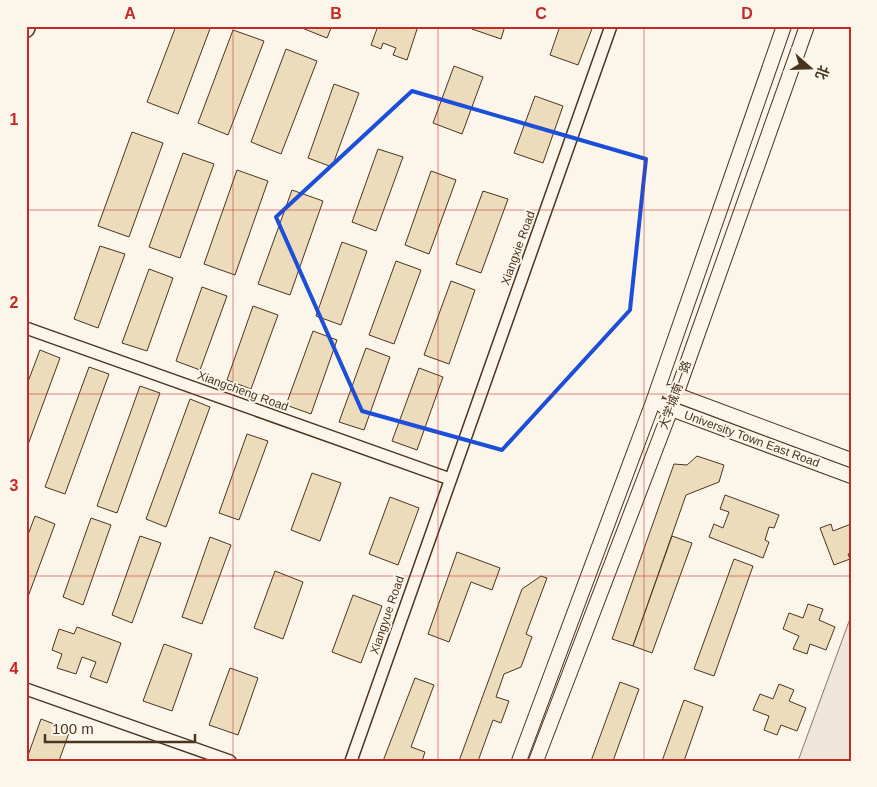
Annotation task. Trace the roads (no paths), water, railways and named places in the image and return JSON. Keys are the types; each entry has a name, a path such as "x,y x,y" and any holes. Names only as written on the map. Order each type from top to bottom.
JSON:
{"main road":[{"name":"大学城南一路","path":"519,761 653,402 784,26"},
{"name":"大学城南一路","path":"536,761 671,409 807,26"},
{"name":"University Town East Road","path":"658,388 851,460"},
{"name":"University Town East Road","path":"653,402 851,476"}],"street":[{"name":"Xiangxie Road","path":"450,479 612,26"},
{"name":"Xiangcheng Road","path":"26,328 450,479"},
{"name":"Xiangyue Road","path":"351,761 450,479"},
{"path":"26,689 230,761"}]}
